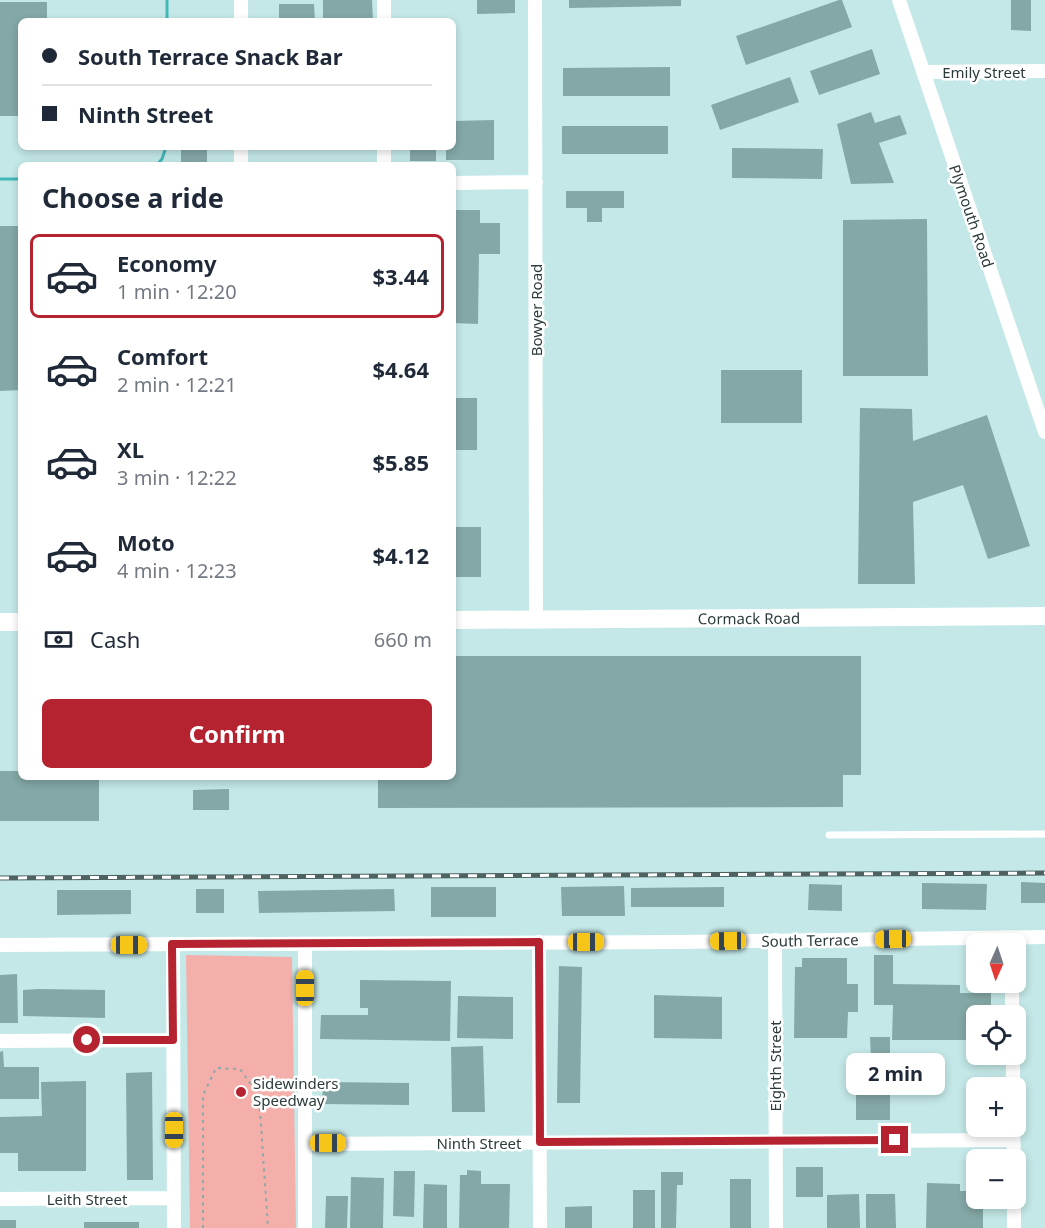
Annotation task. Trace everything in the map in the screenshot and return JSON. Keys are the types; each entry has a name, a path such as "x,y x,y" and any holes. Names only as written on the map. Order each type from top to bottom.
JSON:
{"street":[{"path":"241,0 241,18"},
{"path":"384,0 384,18"},
{"name":"Bowyer Road","path":"535,0 536,619"},
{"name":"Plymouth Road","path":"899,0 1045,432"},
{"name":"Emily Street","path":"924,72 1045,71"},
{"path":"456,183 536,182"},
{"name":"Cormack Road","path":"456,620 1045,616"},
{"path":"0,622 18,622"},
{"name":"South Terrace","path":"1026,938 1045,936"},
{"name":"Eighth Street","path":"775,940 776,1228"},
{"name":"South Terrace","path":"0,945 966,940"},
{"path":"539,942 540,1228"},
{"path":"172,944 174,1228"},
{"path":"305,944 305,1228"},
{"path":"0,1041 173,1040"},
{"name":"Ninth Street","path":"305,1143 776,1141 966,1135"},
{"name":"Leith Street","path":"0,1199 174,1198"},
{"path":"1014,1209 1014,1228"}],"lane":[{"path":"829,835 1045,834"}],"path":[{"path":"203,1228 203,1095 216,1068 240,1068 259,1096 268,1228"}],"shaded area":[{"name":"Sidewinders Speedway","path":"186,955 292,957 296,1228 190,1228"}],"building":[{"path":"323,0 372,0 373,18 323,18"},
{"path":"477,0 515,0 515,13 477,14"},
{"path":"569,0 681,0 681,6 569,8"},
{"path":"842,0 852,27 746,65 736,36"},
{"path":"1011,0 1031,0 1031,31 1011,30"},
{"path":"0,2 47,2 47,18 18,18 18,116 0,116"},
{"path":"279,4 314,4 315,18 279,18"},
{"path":"872,49 880,74 819,95 810,71"},
{"path":"670,67 670,96 563,96 563,68"},
{"path":"790,77 799,102 720,130 711,105"},
{"path":"871,112 875,123 900,115 907,134 879,143 894,183 851,184 837,124"},
{"path":"494,120 494,160 446,160 446,150 456,150 456,121"},
{"path":"562,126 668,126 668,154 562,154"},
{"path":"732,148 823,149 822,179 732,178"},
{"path":"181,150 207,150 207,162 181,162"},
{"path":"410,150 436,150 436,161 410,161"},
{"path":"566,191 624,191 624,208 602,208 602,222 587,222 587,208 566,208"},
{"path":"456,210 480,210 480,223 500,223 500,254 479,254 478,324 456,323"},
{"path":"927,219 928,376 843,376 843,220"},
{"path":"0,226 18,226 18,390 0,391"},
{"path":"721,370 802,370 802,423 721,423"},
{"path":"456,398 477,398 477,450 456,450"},
{"path":"860,408 912,409 913,441 987,415 1030,546 988,559 963,485 913,502 915,584 858,584"},
{"path":"456,527 481,527 481,577 456,577"},
{"path":"456,656 861,656 861,775 843,775 843,807 378,808 378,780 456,780"},
{"path":"0,771 18,771 18,780 99,780 99,821 0,821"},
{"path":"229,789 229,810 193,810 193,790"},
{"path":"1021,882 1045,883 1045,903 1021,903"},
{"path":"922,883 987,884 986,910 922,909"},
{"path":"809,884 842,885 842,911 808,910"},
{"path":"624,886 625,916 562,916 561,887"},
{"path":"431,887 496,887 496,917 431,917"},
{"path":"724,887 724,907 631,907 631,888"},
{"path":"196,889 224,889 224,913 196,913"},
{"path":"394,889 395,911 259,913 258,891"},
{"path":"57,890 131,890 131,914 57,915"},
{"path":"874,955 893,955 893,984 960,985 960,993 991,993 991,1005 966,1005 966,1040 892,1040 893,1005 874,1005"},
{"path":"802,958 847,958 847,984 858,984 858,1012 848,1012 847,1038 794,1038 795,967 802,967"},
{"path":"559,966 582,967 580,1103 557,1103"},
{"path":"17,974 18,1023 0,1023 0,975"},
{"path":"360,980 451,981 450,1041 320,1039 321,1015 368,1015 368,1008 360,1008"},
{"path":"23,990 105,990 105,1018 23,1016"},
{"path":"654,995 722,997 722,1039 654,1038"},
{"path":"458,996 513,997 513,1039 457,1038"},
{"path":"870,1037 890,1037 890,1120 856,1120 856,1059 871,1059"},
{"path":"483,1046 485,1112 452,1112 451,1047"},
{"path":"3,1051 4,1067 39,1067 39,1099 0,1099 0,1052"},
{"path":"894,1060 928,1060 928,1093 894,1093"},
{"path":"152,1072 153,1180 127,1180 126,1073"},
{"path":"86,1081 86,1171 18,1171 18,1153 0,1153 0,1117 42,1116 41,1082"},
{"path":"323,1082 409,1083 409,1105 322,1104"},
{"path":"796,1167 823,1167 823,1197 796,1197"},
{"path":"467,1170 481,1171 481,1184 510,1184 509,1228 459,1228 460,1175 467,1175"},
{"path":"394,1171 415,1171 414,1217 393,1216"},
{"path":"661,1172 683,1172 683,1185 677,1185 676,1228 661,1228"},
{"path":"351,1177 384,1178 383,1228 350,1228"},
{"path":"730,1179 751,1179 751,1228 730,1228"},
{"path":"927,1183 960,1184 960,1191 966,1191 966,1209 983,1209 983,1228 926,1228"},
{"path":"424,1184 447,1185 447,1228 423,1228"},
{"path":"633,1190 655,1190 655,1228 633,1228"},
{"path":"859,1194 860,1228 827,1228 827,1195"},
{"path":"866,1194 895,1194 896,1228 866,1228"},
{"path":"326,1196 348,1196 347,1228 325,1228"},
{"path":"592,1206 592,1228 565,1228 565,1207"},
{"path":"0,1220 16,1220 16,1228 0,1228"},
{"path":"84,1222 139,1222 139,1228 84,1228"}],"waterway":[{"path":"167,0 167,18"},
{"path":"160,162 165,150"},
{"path":"0,179 18,179"}],"railway":[{"path":"0,878 1045,873"}],"place":[{"name":"Sidewinders Speedway","path":"241,1092"}],"route":[{"path":"87,1040 173,1040 172,944 539,942 540,1142 895,1140"}]}
